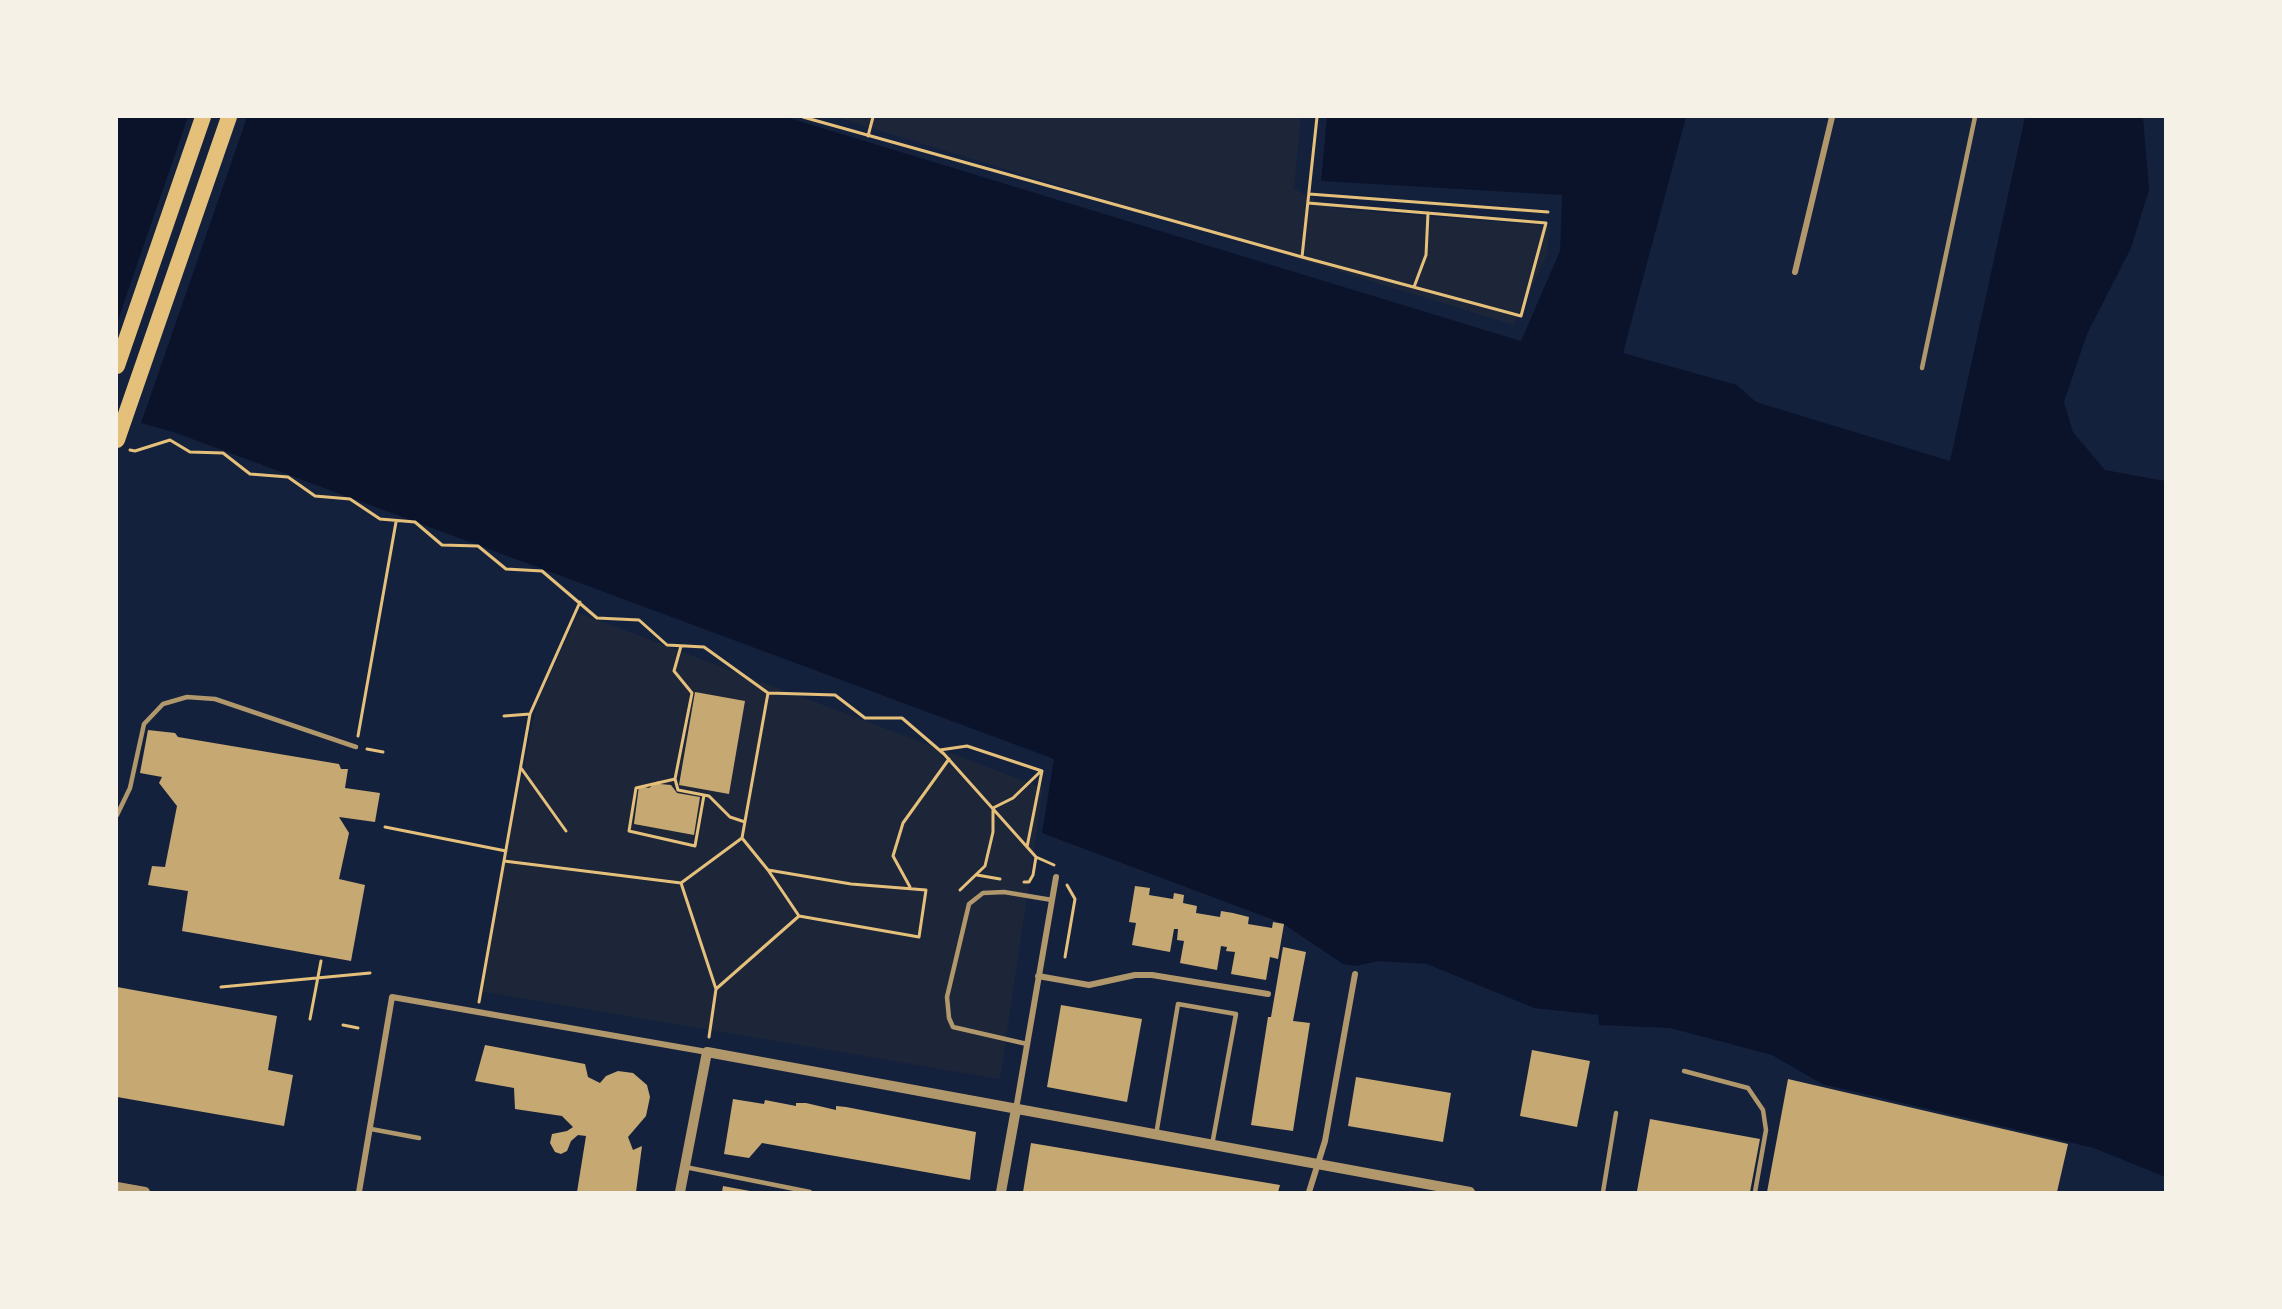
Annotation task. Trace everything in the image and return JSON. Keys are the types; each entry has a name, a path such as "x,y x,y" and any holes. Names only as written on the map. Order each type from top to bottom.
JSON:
{"highway":[{"path":"117,366 203,117"},
{"path":"121,444 229,117"}],"street":[{"path":"1796,272 1832,117"},
{"path":"1001,1192 1038,976 1058,875"},
{"path":"1309,1192 1325,1141 1356,974"},
{"path":"1038,976 1089,985 1135,975 1152,975 1268,994"},
{"path":"359,1192 392,997 707,1052 1470,1192"},
{"path":"680,1192 707,1052"},
{"path":"117,1187 145,1192"}],"lane":[{"path":"1922,368 1976,117"},
{"path":"117,815 130,788 144,724 163,704 187,697 215,699 356,747"},
{"path":"1027,1044 953,1027 949,1018 948,997 969,904 983,893 1004,892 1052,900"},
{"path":"1156,1135 1178,1004 1236,1014 1211,1145"},
{"path":"1684,1071 1748,1088 1763,1110 1766,1130 1755,1192"},
{"path":"1603,1192 1616,1113"},
{"path":"371,1129 419,1138"},
{"path":"685,1167 810,1192"}],"path":[{"path":"803,117 1521,316 1546,222 1308,203"},
{"path":"868,136 873,117"},
{"path":"1302,257 1317,117"},
{"path":"1309,194 1548,212"},
{"path":"1414,287 1426,255 1428,213"},
{"path":"121,444 135,452 170,440 190,452 223,453 250,474 288,477 315,496 350,500 380,519 415,522 442,545 478,546 506,569 542,571 597,618 639,620 666,645 704,647 768,693 835,695 865,718 903,718 949,759 1036,857 1055,866 1058,875"},
{"path":"383,752 356,747 396,522"},
{"path":"477,1012 530,714 580,602"},
{"path":"681,646 674,671 692,693 675,778 678,790 704,795 720,805 730,817 746,822"},
{"path":"504,861 681,883 742,838 768,693"},
{"path":"504,716 530,714"},
{"path":"940,750 968,746 1042,771"},
{"path":"910,888 893,856 903,823 949,759"},
{"path":"521,768 566,831"},
{"path":"993,808 1014,798 1042,771"},
{"path":"1027,847 1042,771"},
{"path":"675,778 636,788 628,831 695,846 704,795"},
{"path":"960,890 985,866 993,832 993,808"},
{"path":"385,827 506,851"},
{"path":"742,838 768,870 799,916 919,937 926,890 851,884 768,870"},
{"path":"1015,882 1029,882 1036,857"},
{"path":"976,875 1005,880"},
{"path":"1065,882 1075,899 1065,957"},
{"path":"681,883 716,988 707,1052"},
{"path":"716,988 799,916"},
{"path":"310,1019 321,961"},
{"path":"221,987 370,973"},
{"path":"343,1026 358,1028"}],"shaded area":[{"path":"117,117 786,117 1521,341 1560,251 1562,195 1321,181 1327,117 1686,117 1623,353 1737,385 1756,402 1950,461 2025,117 2143,117 2149,190 2131,248 2087,334 2064,402 2073,432 2105,470 2165,481 2165,1177 2094,1148 1822,1084 1772,1055 1670,1028 1599,1025 1598,1015 1534,1008 1427,964 1378,961 1357,966 1343,964 1282,923 1042,833 1054,759 176,433 117,416"},
{"path":"835,117 1301,117 1294,189 1335,209 1550,226 1547,254 1514,325"},
{"path":"579,613 1043,788 1000,1079 479,991 537,702"}],"pier":[{"path":"188,117 247,117 140,426 117,420 117,323"}],"building":[{"path":"695,692 745,701 729,794 679,785"},
{"path":"148,730 339,764 341,769 348,769 345,788 380,793 375,822 339,817 349,833 339,879 365,885 351,961 182,931 188,891 148,885 152,866 165,867 177,806 159,783 162,777 140,773"},
{"path":"658,781 660,784 671,785 677,793 700,797 694,835 634,824 639,786 649,788"},
{"path":"1135,886 1150,888 1149,895 1173,899 1174,893 1184,895 1183,903 1197,906 1196,913 1220,917 1221,911 1233,913 1249,917 1248,924 1272,928 1273,922 1284,924 1278,959 1270,957 1266,980 1231,974 1235,952 1226,951 1227,947 1221,946 1217,970 1180,963 1184,941 1177,940 1178,929 1174,929 1170,952 1132,945 1136,923 1129,922"},
{"path":"1283,947 1306,952 1293,1021 1310,1023 1293,1131 1251,1125 1268,1017 1271,1017"},
{"path":"117,987 277,1016 268,1070 293,1075 284,1126 117,1097"},
{"path":"1061,1005 1142,1019 1127,1102 1047,1087"},
{"path":"485,1045 585,1064 588,1077 600,1083 606,1076 618,1071 633,1073 647,1085 650,1097 646,1116 628,1137 633,1150 642,1146 636,1192 577,1192 586,1136 578,1135 571,1141 567,1151 561,1154 555,1152 550,1143 552,1134 567,1131 573,1127 562,1116 515,1109 514,1088 475,1081"},
{"path":"1532,1050 1590,1061 1577,1127 1520,1116"},
{"path":"1356,1077 1451,1093 1443,1142 1348,1126"},
{"path":"1788,1079 2068,1144 2057,1192 1767,1192"},
{"path":"733,1099 764,1104 765,1100 796,1106 796,1103 806,1103 836,1110 836,1106 846,1107 976,1132 970,1180 762,1143 749,1158 724,1154"},
{"path":"1650,1119 1760,1139 1750,1192 1637,1191"},
{"path":"1031,1143 1280,1185 1278,1192 1023,1192"},
{"path":"723,1186 750,1191 750,1192 722,1192"}]}
